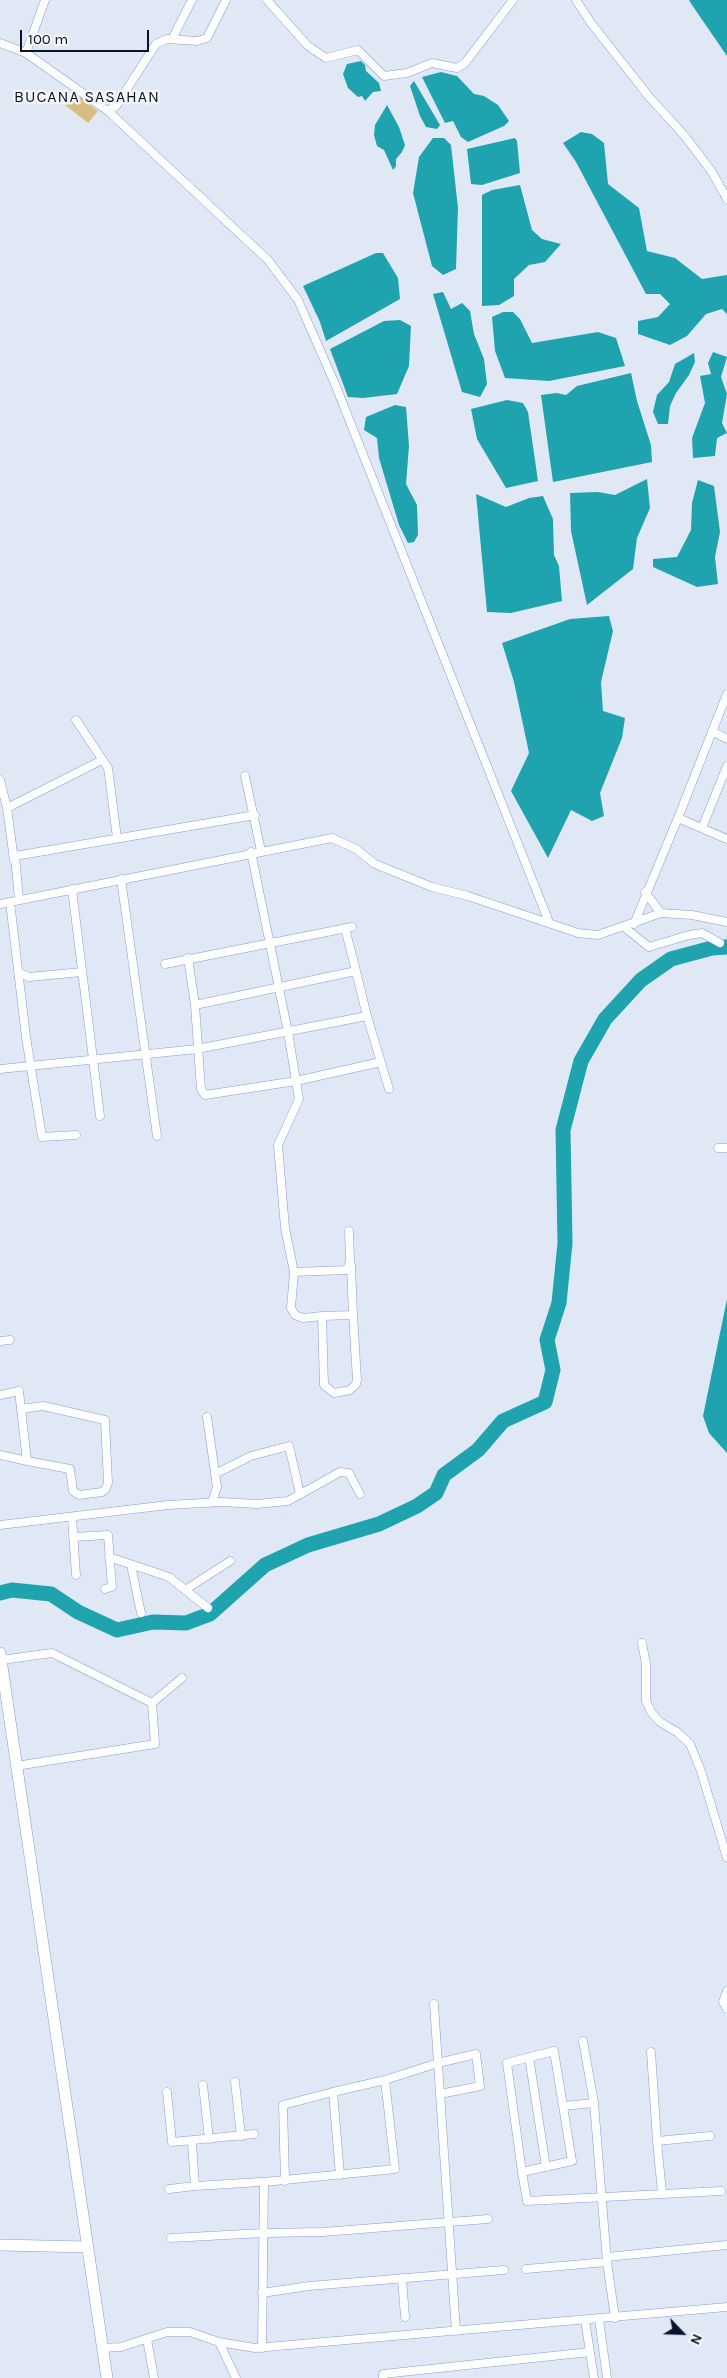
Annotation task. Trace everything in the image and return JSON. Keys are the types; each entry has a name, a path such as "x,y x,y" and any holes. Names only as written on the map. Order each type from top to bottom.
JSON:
{"street":[{"path":"26,53 45,0"},
{"path":"172,39 192,0"},
{"path":"108,111 116,106 156,44 172,39 197,40 207,38 226,0"},
{"path":"267,0 308,46 326,58 358,50 384,76 407,73 432,63 457,68 465,63 513,0"},
{"path":"576,0 591,23 650,98 684,135 712,172 727,199"},
{"path":"0,43 26,53 108,111 268,260 298,300 336,384 549,922"},
{"path":"634,924 645,892 678,818 727,694"},
{"path":"76,720 108,768 117,838"},
{"path":"712,731 727,739"},
{"path":"8,808 102,760"},
{"path":"702,828 727,766"},
{"path":"245,776 255,815 261,850"},
{"path":"0,780 8,808 19,900"},
{"path":"14,860 15,856 255,815"},
{"path":"678,818 727,839"},
{"path":"0,904 261,850 332,838 356,849 375,864 432,886 549,922 578,933 598,935 661,913 692,914 727,922"},
{"path":"251,852 288,1032 299,1099 278,1146 285,1228 294,1272 292,1312 300,1318 353,1315"},
{"path":"121,879 156,1136"},
{"path":"72,889 100,1116"},
{"path":"645,892 661,913"},
{"path":"10,902 18,972 42,1137 76,1135"},
{"path":"164,964 348,927 366,1016 389,1089"},
{"path":"624,927 648,947 702,933 720,943"},
{"path":"188,958 195,1005 201,1089 205,1095 296,1081 382,1062"},
{"path":"195,1005 356,971"},
{"path":"18,972 29,977 82,972"},
{"path":"0,1070 197,1049 366,1016"},
{"path":"718,1148 727,1148"},
{"path":"322,1316 324,1385 334,1393 350,1390 356,1384 349,1231"},
{"path":"294,1272 344,1271 349,1267 350,1261"},
{"path":"0,1341 10,1340"},
{"path":"0,1395 19,1391 27,1461"},
{"path":"0,1455 70,1470 73,1491 78,1495 102,1492 107,1487 105,1420 43,1406 21,1409"},
{"path":"207,1417 217,1487 212,1502"},
{"path":"215,1474 251,1456 289,1446 300,1494"},
{"path":"0,1525 212,1502 257,1504 288,1501 340,1472 349,1473 360,1494"},
{"path":"72,1517 76,1575"},
{"path":"73,1536 108,1535 112,1587 105,1588"},
{"path":"110,1557 169,1577 208,1608"},
{"path":"186,1590 230,1561"},
{"path":"131,1565 141,1613"},
{"path":"642,1643 646,1664 646,1701 651,1712 660,1722 677,1732 690,1744 701,1771 727,1858"},
{"path":"107,2378 0,1657 52,1653 152,1703"},
{"path":"152,1703 182,1678"},
{"path":"16,1766 155,1744 152,1703"},
{"path":"727,1991 723,2002 727,2010"},
{"path":"434,2004 456,2331"},
{"path":"583,2041 594,2103 607,2259 615,2318"},
{"path":"522,2172 572,2161 554,2051 507,2063 522,2172 527,2201 721,2191"},
{"path":"651,2052 662,2193"},
{"path":"285,2181 283,2105 385,2080 438,2063 476,2054 480,2086 440,2094"},
{"path":"529,2057 546,2167"},
{"path":"169,2189 285,2181 395,2169 385,2080"},
{"path":"235,2082 240,2136"},
{"path":"203,2084 209,2139"},
{"path":"166,2092 172,2142 254,2134"},
{"path":"333,2092 340,2175"},
{"path":"563,2106 594,2103"},
{"path":"657,2141 710,2136"},
{"path":"193,2140 195,2186"},
{"path":"262,2348 264,2182"},
{"path":"171,2238 324,2232 488,2219"},
{"path":"526,2269 727,2245"},
{"path":"0,2246 88,2247"},
{"path":"262,2293 308,2286 504,2270"},
{"path":"402,2278 405,2317"},
{"path":"103,2348 121,2347 167,2332 190,2332 219,2342 262,2348 727,2307"},
{"path":"599,2319 607,2378"},
{"path":"585,2320 594,2378"},
{"path":"147,2338 154,2378"},
{"path":"219,2342 236,2378"},
{"path":"383,2378 383,2374 590,2352"}],"shaded area":[{"path":"75,93 98,111 88,123 65,105"}],"water":[{"path":"689,0 727,0 727,56 692,5"},
{"path":"361,61 365,65 366,71 379,83 381,91 373,92 365,101 362,96 358,97 348,88 343,74 347,64"},
{"path":"441,72 457,76 474,94 484,96 498,105 509,121 504,126 468,142 461,137 453,121 445,123 422,77"},
{"path":"414,81 440,125 437,129 426,127 420,116 410,86"},
{"path":"387,105 399,127 405,145 396,159 396,166 393,170 384,150 377,146 374,135 375,125"},
{"path":"581,132 592,134 604,143 608,184 639,208 647,251 675,258 702,279 727,275 727,314 722,309 706,314 687,336 670,345 638,334 638,321 658,317 670,304 660,294 646,294 576,162 563,143"},
{"path":"433,138 444,138 451,145 458,208 456,269 443,275 432,266 413,193 419,157"},
{"path":"515,138 517,141 520,173 482,185 471,184 467,149"},
{"path":"520,185 532,230 542,239 561,244 545,262 529,265 514,279 514,296 499,305 482,306 482,195 492,190"},
{"path":"376,253 383,253 398,278 400,299 326,341 320,322 303,286"},
{"path":"443,292 451,309 462,303 470,311 474,334 484,359 487,384 480,397 462,392 433,294"},
{"path":"503,312 513,312 520,319 532,343 598,332 616,338 625,366 549,381 505,378 495,351 492,317"},
{"path":"400,320 411,326 409,366 397,394 363,398 348,397 330,349 384,321"},
{"path":"713,352 727,357 721,377 727,394 722,423 727,433 717,438 715,456 693,458 692,438 705,403 700,376 711,374 708,363"},
{"path":"694,353 695,362 670,406 668,424 658,424 653,412 657,395 669,382 675,364"},
{"path":"631,373 637,401 651,445 652,462 553,482 541,395 557,393 566,395 577,386"},
{"path":"507,400 523,403 528,412 538,481 506,488 477,439 471,409"},
{"path":"395,405 406,407 409,446 406,484 417,505 418,535 414,542 408,543 399,525 379,458 377,438 364,430 366,417"},
{"path":"647,479 650,508 637,538 633,569 587,605 571,531 570,493 598,492 615,495"},
{"path":"698,480 714,486 720,532 715,557 718,584 697,587 653,567 653,559 677,557 691,530 692,503"},
{"path":"476,494 506,507 529,498 543,496 553,519 554,555 559,566 562,601 511,613 487,612"},
{"path":"609,616 613,631 601,682 603,711 625,718 622,738 600,793 604,816 592,821 571,810 548,858 511,791 529,753 514,682 502,643 570,619"},
{"path":"727,1299 727,1453 709,1433 703,1416"}],"waterway":[{"path":"0,1593 12,1590 51,1594 78,1612 117,1630 153,1622 186,1623 210,1614 265,1565 308,1545 379,1524 417,1506 436,1493 444,1475 478,1450 503,1421 545,1402 553,1370 547,1340 559,1303 565,1243 563,1130 581,1061 605,1019 641,980 671,959 712,948 727,947"}],"district":[{"name":"BUCANA SASAHAN","path":"87,97"}]}
